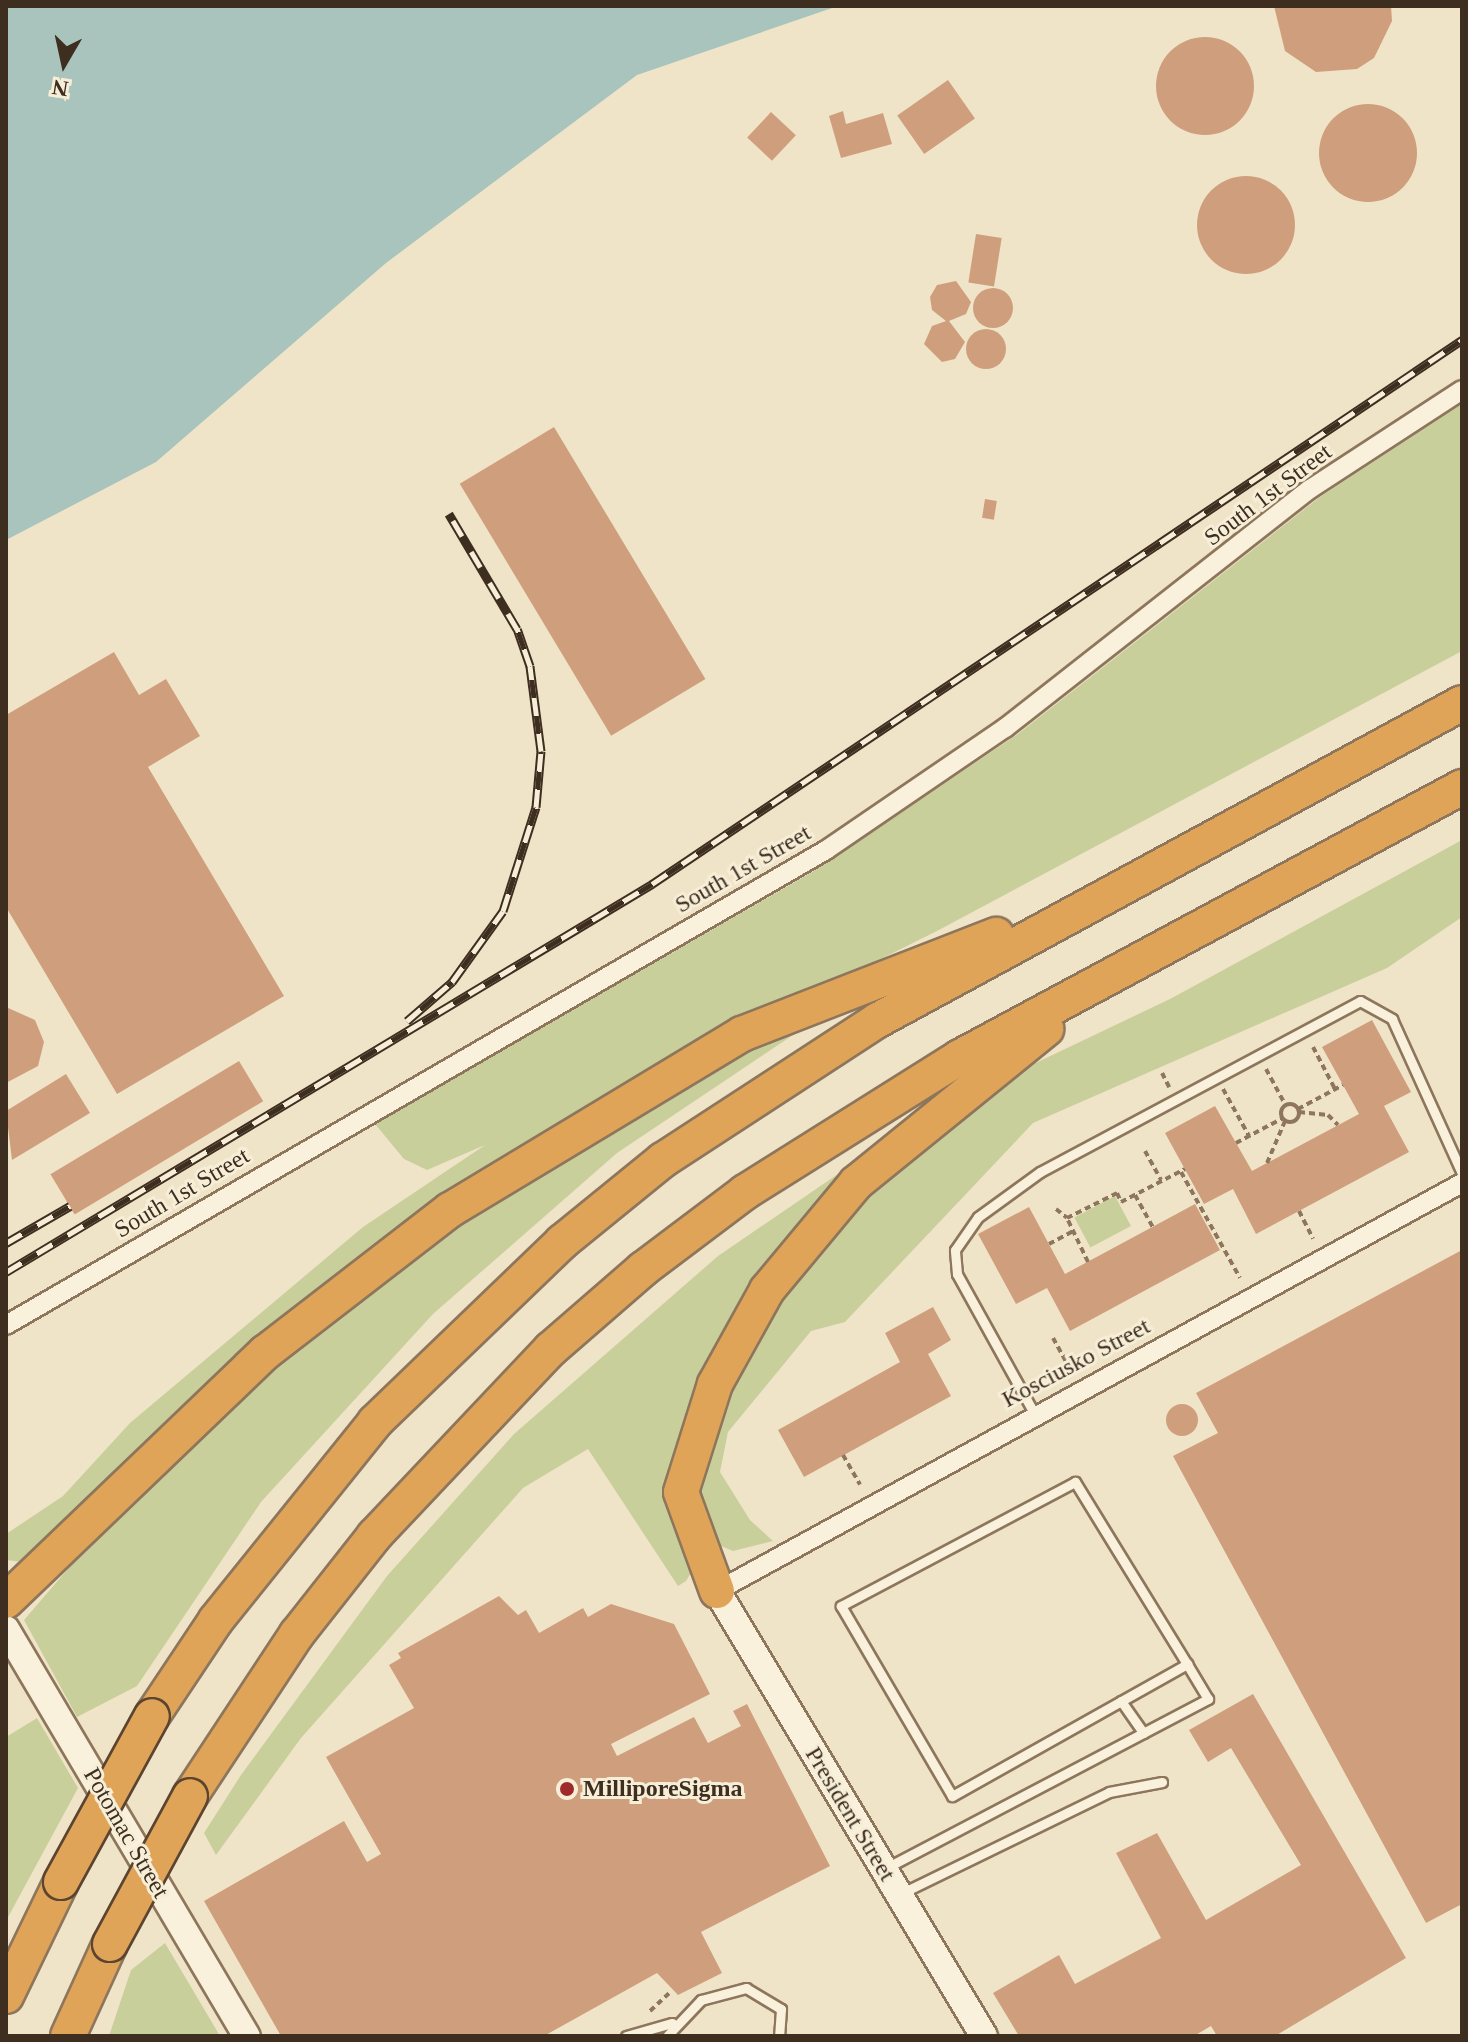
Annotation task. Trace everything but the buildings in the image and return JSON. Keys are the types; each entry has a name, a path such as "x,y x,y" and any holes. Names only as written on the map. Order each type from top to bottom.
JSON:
{"highway":[{"path":"6,1996 61,1882 152,1716 262,1559 375,1422 562,1242 769,1085 1105,895 1462,703"},
{"path":"68,2036 110,1944 190,1796 297,1634 374,1536 551,1349 745,1192 935,1072 1462,787"},
{"path":"6,1601 266,1352 371,1268 524,1162 768,1022 1105,895"},
{"path":"717,1591 681,1492 715,1384 774,1278 856,1183 1114,975"}],"street":[{"name":"South 1st Street","path":"6,1325 826,850 1017,719 1310,489 1462,390"},
{"name":"Kosciusko Street","path":"717,1591 1034,1413 1462,1183"},
{"name":"President Street","path":"717,1591 984,2036"},
{"name":"Potomac Street","path":"6,1629 247,2036"}],"lane":[{"path":"1034,1413 957,1274 955,1250 978,1217 1040,1172 1260,1056 1341,1007 1378,1005 1392,1019 1462,1173"},
{"path":"883,1869 1208,1699 1187,1664 1075,1482 841,1606 952,1796 1187,1664"},
{"path":"1121,1701 1143,1733"},
{"path":"899,1895 1109,1792 1162,1782"},
{"path":"626,2036 672,2023 701,2000 746,1988 781,2009 779,2036"},
{"path":"667,2036 672,2023"}],"path":[{"path":"1313,1047 1335,1089"},
{"path":"1260,1056 1286,1106 1267,1163"},
{"path":"1217,1078 1249,1136"},
{"path":"1236,1143 1343,1085"},
{"path":"1286,1106 1328,1115 1338,1125"},
{"path":"1145,1151 1162,1181"},
{"path":"1067,1218 1117,1193 1121,1202 1182,1170 1240,1278"},
{"path":"1135,1195 1153,1227"},
{"path":"1056,1209 1067,1218 1088,1262"},
{"path":"1299,1211 1313,1239"},
{"path":"1049,1244 1073,1231"},
{"path":"1053,1338 1071,1371"},
{"path":"843,1455 860,1484"}],"green space":[{"path":"1462,404 1462,651 937,931 634,1082 22,1562 6,1560 6,1534 63,1496 130,1423 363,1227 485,1145 427,1170 404,1159 375,1124 814,871 1018,734 1320,497"},
{"path":"1462,840 1462,917 1387,968 1033,1123 845,1322 811,1331 728,1432 720,1472 750,1520 773,1541 733,1551 714,1543 694,1482 746,1343 830,1223 1023,1069 1170,999"},
{"path":"820,1017 617,1153 433,1314 261,1502 137,1686 77,1717 24,1620 129,1498 308,1336 488,1201 753,1043"},
{"path":"892,1137 689,1427 692,1571 686,1581 678,1586 588,1449 523,1488 301,1738 216,1855 204,1833 241,1775 387,1576 514,1434 718,1256"},
{"path":"1115,1196 1131,1226 1090,1248 1074,1218"},
{"path":"37,1718 78,1788 6,1921 6,1737"},
{"path":"165,1943 220,2036 109,2036 131,1970"}],"water":[{"path":"6,6 838,6 637,75 386,263 156,462 6,540"}],"railway":[{"path":"6,1272 652,884 1462,340"},
{"path":"407,1021 452,982 503,911 536,807 541,751 530,666 517,629 449,514"},
{"path":"6,1243 70,1206"}],"place":[{"name":"MilliporeSigma","path":"567,1789"}]}
